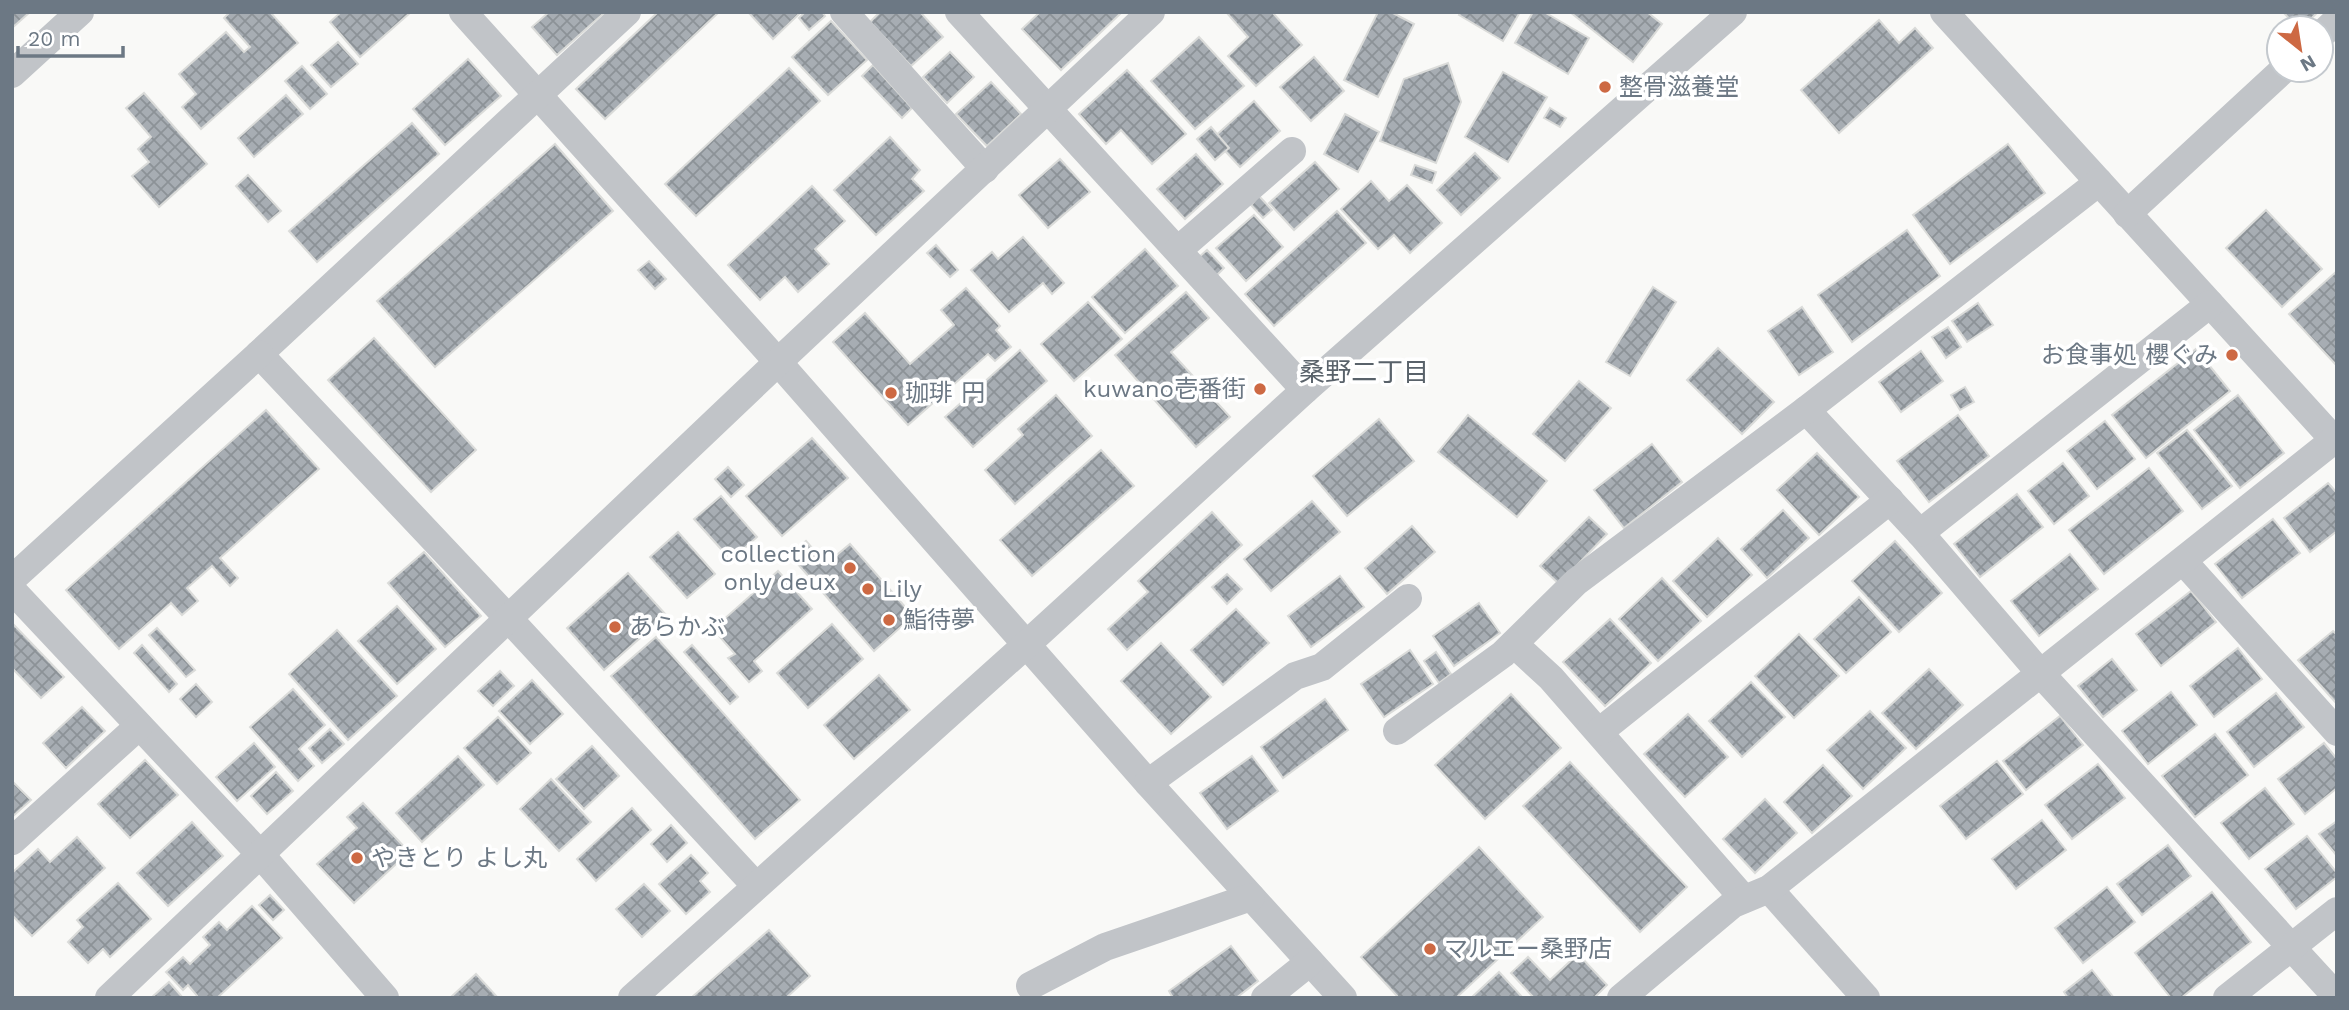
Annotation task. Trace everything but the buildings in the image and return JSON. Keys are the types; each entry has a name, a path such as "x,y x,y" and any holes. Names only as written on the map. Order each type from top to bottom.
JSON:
{"street":[{"path":"12,74 80,12"},
{"path":"463,12 778,362 1148,783 1343,998"},
{"path":"12,579 538,97 627,12"},
{"path":"844,12 985,169"},
{"path":"959,12 1305,390"},
{"path":"109,998 778,362 1151,12"},
{"path":"632,998 1027,644 1305,390 1733,12"},
{"path":"1621,998 1733,904 1757,894 2335,442 1944,12"},
{"path":"2127,214 2268,84"},
{"path":"1178,250 1292,151"},
{"path":"1396,731 1503,654 1576,582 1806,410 2099,182"},
{"path":"1920,533 2210,304"},
{"path":"259,354 756,886"},
{"path":"1806,410 1920,533 2041,674 2337,997"},
{"path":"1599,732 1890,500"},
{"path":"2183,561 2337,732"},
{"path":"12,590 260,854 384,998"},
{"path":"1148,783 1294,676 1322,667 1408,598"},
{"path":"1514,644 1551,678 1599,732 1757,894 1866,998"},
{"path":"12,841 139,726"},
{"path":"1030,986 1105,947 1251,897"},
{"path":"2227,998 2337,911"},
{"path":"1265,998 1310,962"}],"place":[{"name":"整骨滋養堂","path":"1605,87"},
{"name":"お食事処 櫻ぐみ","path":"2232,355"},
{"name":"kuwano壱番街","path":"1260,389"},
{"name":"珈琲 円","path":"891,393"},
{"name":"collection only deux","path":"850,568"},
{"name":"Lily","path":"868,589"},
{"name":"鮨待夢","path":"889,620"},
{"name":"あらかぶ","path":"615,627"},
{"name":"やきとり よし丸","path":"357,858"},
{"name":"マルエー桑野店","path":"1430,949"}],"district":[{"name":"桑野二丁目","path":"1364,372"}]}
